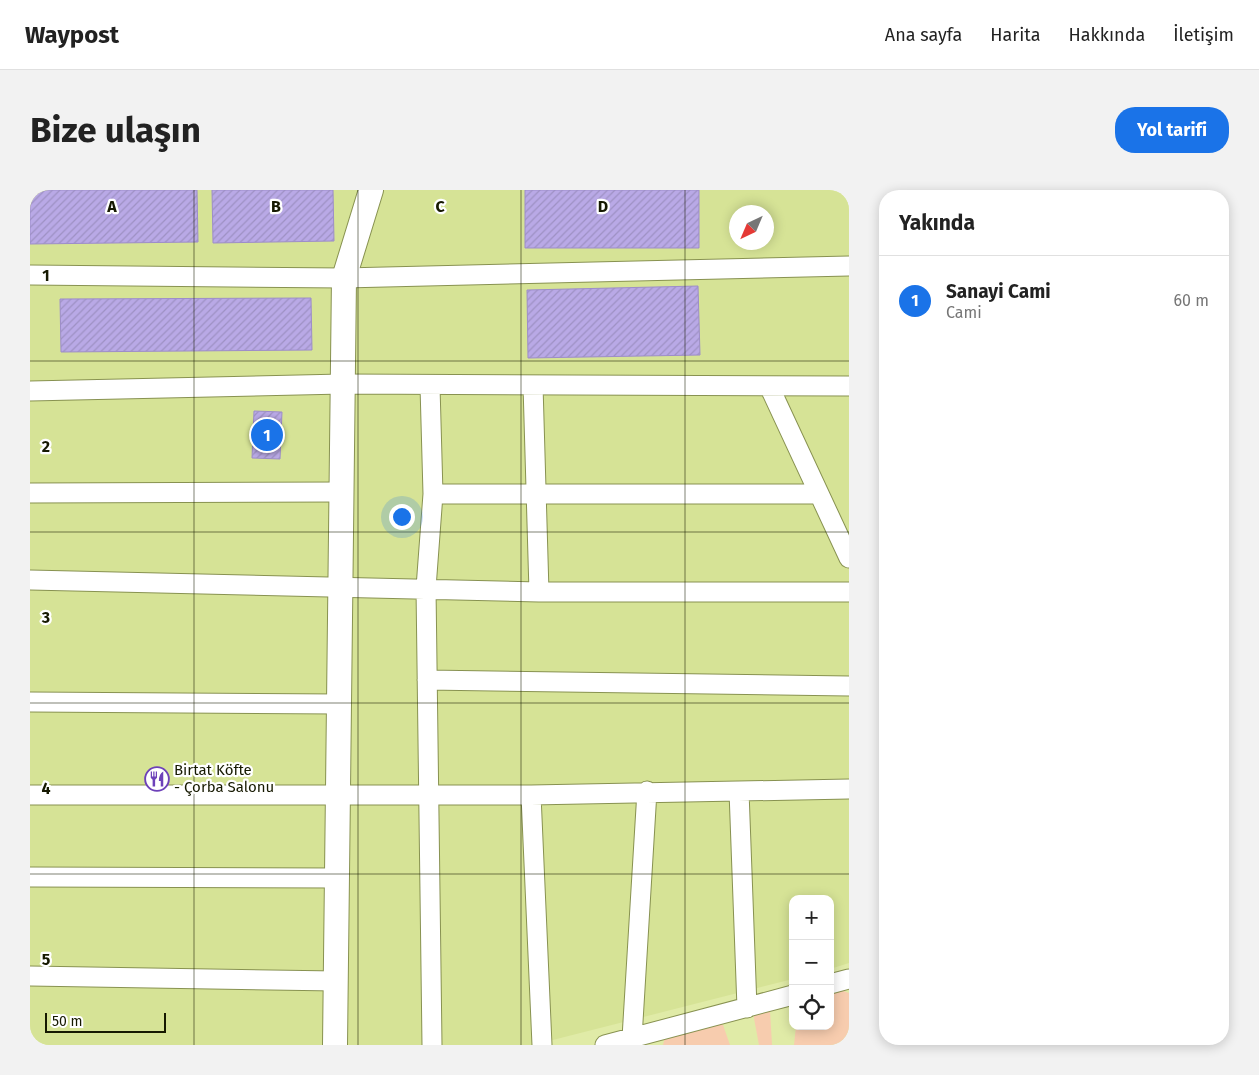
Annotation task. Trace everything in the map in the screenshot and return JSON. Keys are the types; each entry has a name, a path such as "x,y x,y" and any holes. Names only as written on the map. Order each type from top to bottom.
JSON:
{"street":[{"path":"335,1045 344,278 371,190"},
{"path":"30,275 344,278 849,266"},
{"path":"30,391 342,384 430,386 849,386 849,376"},
{"path":"533,385 539,592"},
{"path":"430,386 433,494 426,588 432,1045"},
{"path":"769,386 849,558"},
{"path":"30,492 342,492"},
{"path":"433,494 818,494"},
{"path":"30,580 539,592 849,592"},
{"path":"427,680 849,686"},
{"path":"30,702 339,704"},
{"path":"30,795 531,795 647,791 849,789"},
{"path":"632,1038 647,791"},
{"path":"739,791 746,1008"},
{"path":"531,795 542,1045"},
{"path":"30,877 337,878"},
{"path":"30,976 336,981"},
{"path":"834,983 849,979"},
{"path":"605,1045 789,996"}],"shaded area":[{"path":"30,190 849,190 849,963 834,968 834,895 789,895 789,980 533,1045 30,1045"},
{"path":"838,989 849,993 849,1045 794,1045 796,1030 834,1030 834,990"},
{"path":"770,1010 772,1045 759,1045 753,1013"},
{"path":"720,1023 723,1025 730,1045 663,1045 665,1037"}],"building":[{"path":"30,190 197,190 198,242 30,244"},
{"path":"212,190 333,190 334,241 213,243"},
{"path":"525,190 699,190 699,248 525,248"},
{"path":"698,286 700,355 528,358 527,290"},
{"path":"311,298 312,350 61,352 60,299"},
{"path":"254,411 282,412 280,459 252,458"}],"place":[{"name":"Sanayi Cami","path":"267,435"},
{"name":"Birtat Köfte - Çorba Salonu","path":"157,779"}]}
